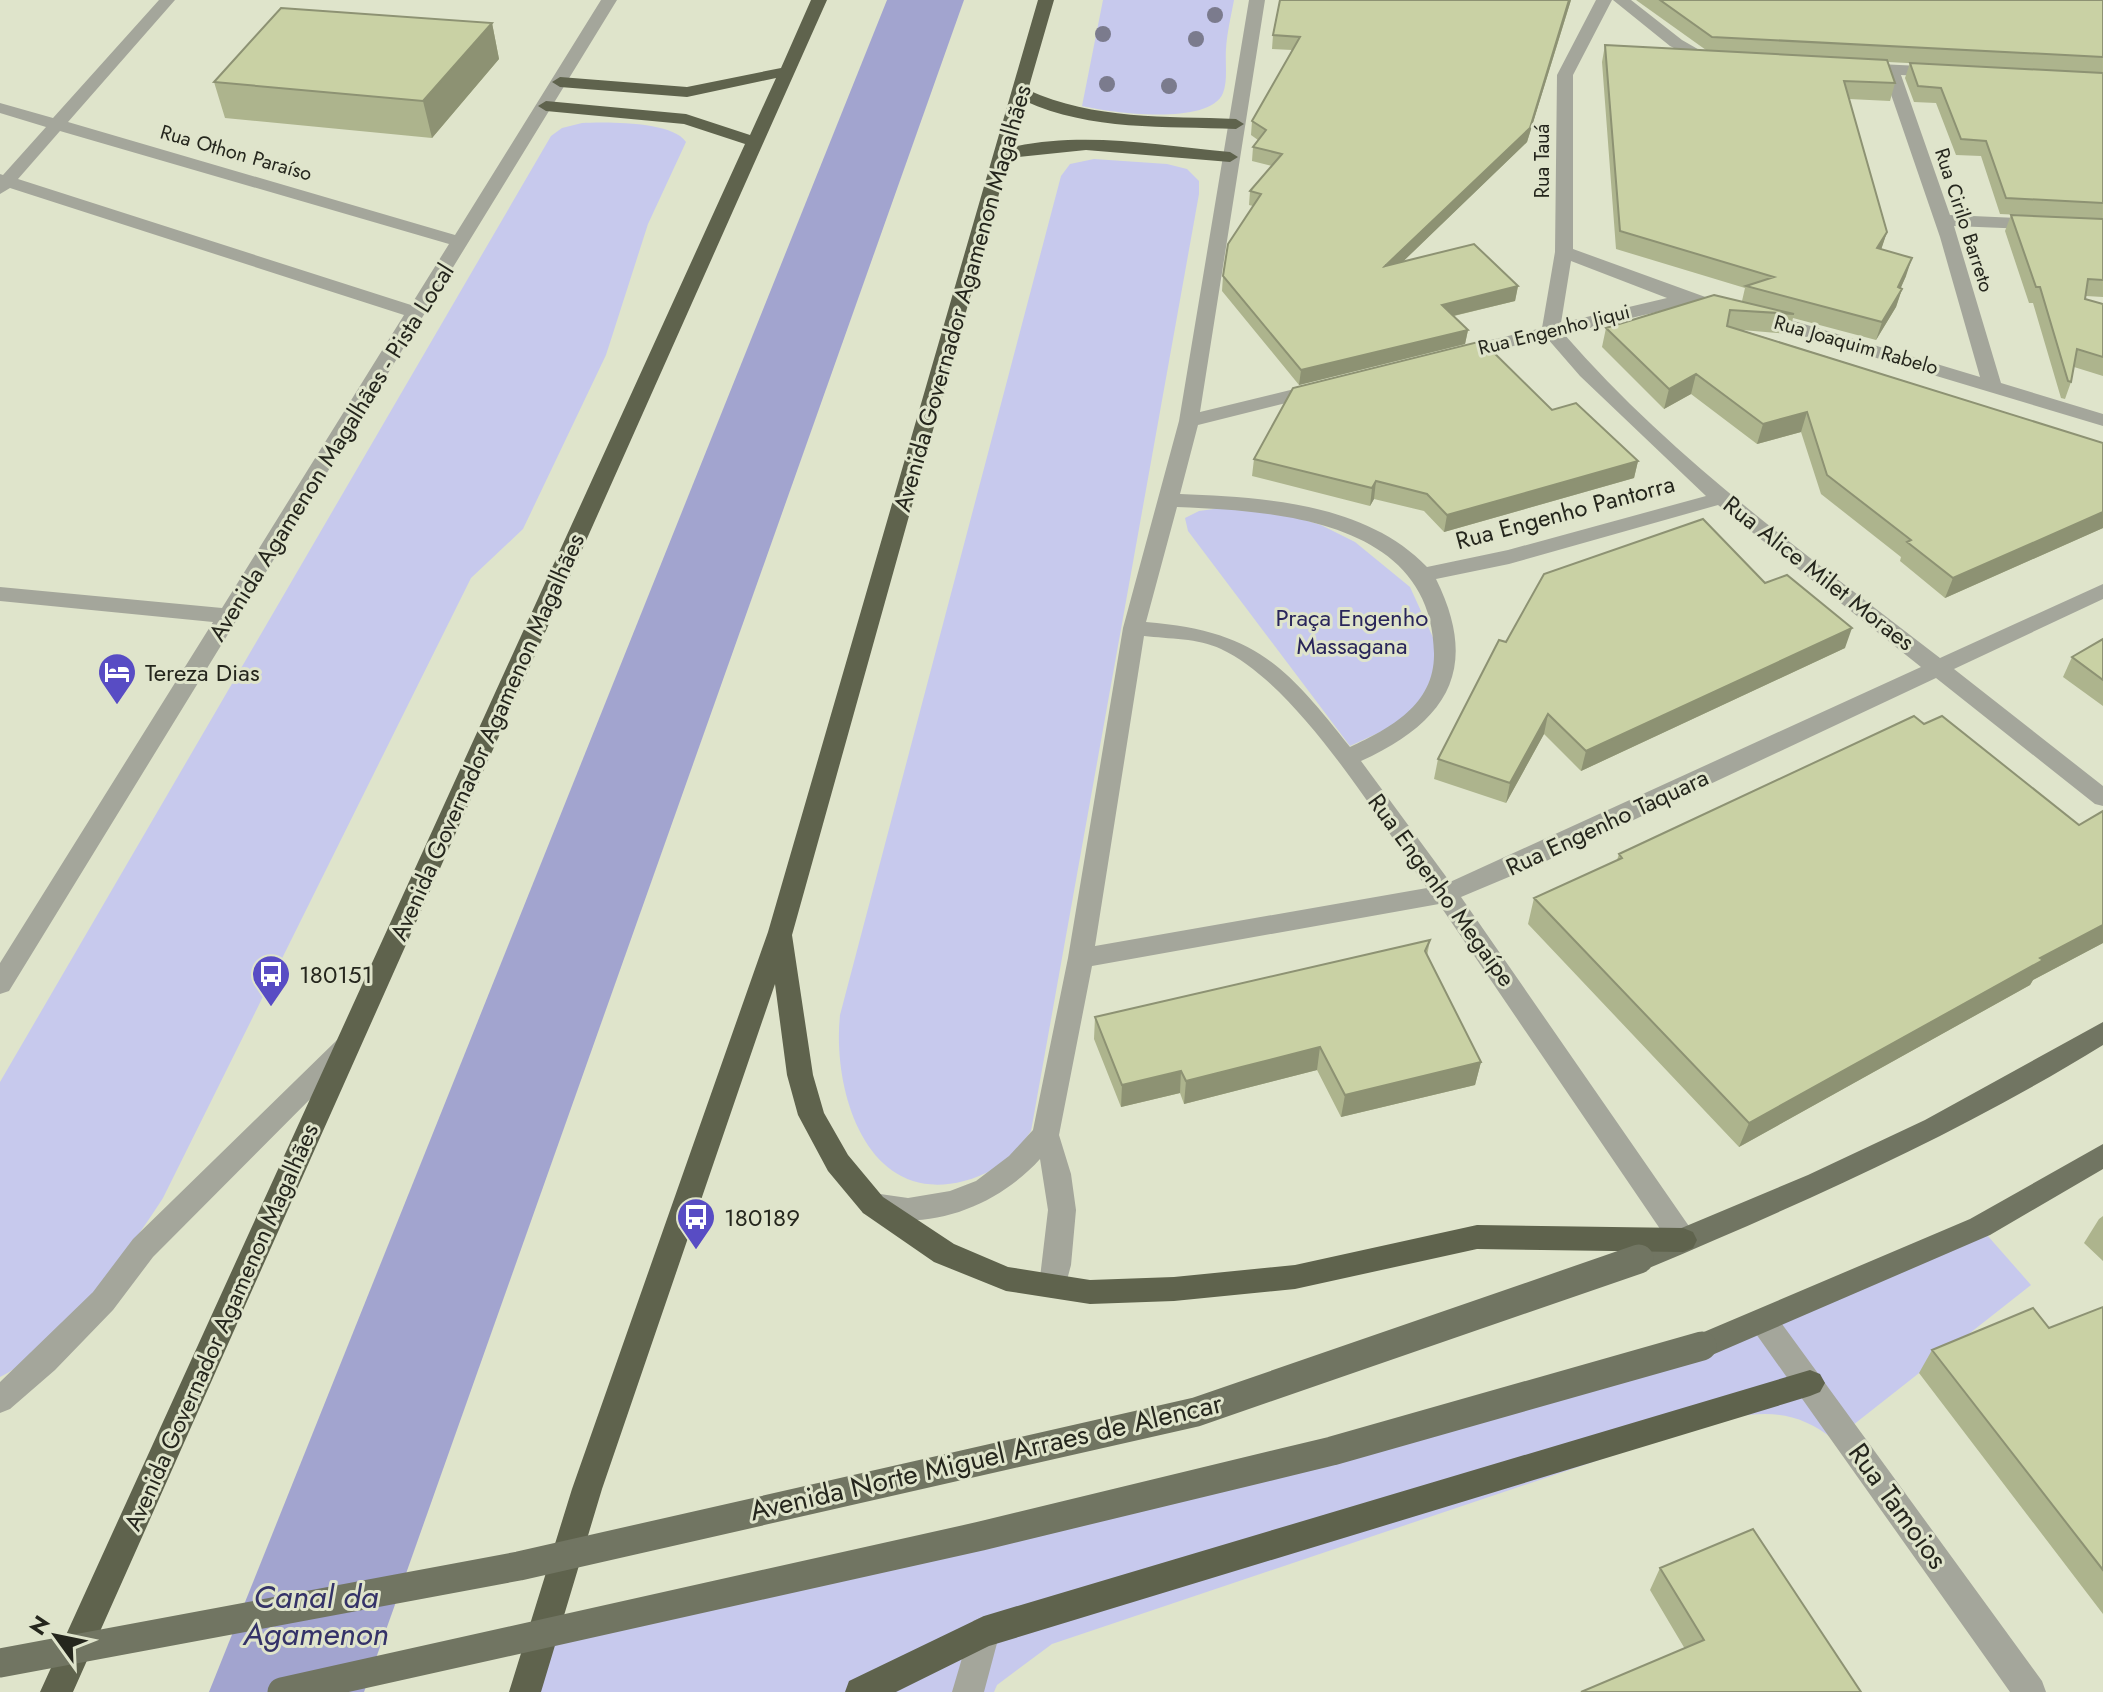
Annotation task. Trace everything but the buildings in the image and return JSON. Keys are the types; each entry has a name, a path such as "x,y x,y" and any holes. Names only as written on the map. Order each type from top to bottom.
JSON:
{"highway":[{"name":"Avenida Governador Agamenon Magalhães","path":"56,1692 819,0"},
{"name":"Avenida Governador Agamenon Magalhães","path":"525,1692 587,1489 780,932 1001,155 1022,93 1046,0"},
{"path":"560,82 687,92 787,71"},
{"path":"1022,93 1046,107 1085,114 1236,124"},
{"path":"546,106 686,119 755,142"},
{"path":"1001,155 1036,145 1078,145 1230,157"},
{"path":"780,932 792,1034 811,1115 838,1163 873,1205 944,1253 1006,1279 1090,1292 1174,1289 1295,1277 1477,1237 1683,1240"},
{"path":"861,1692 984,1632 1810,1383"}],"main road":[{"name":"Avenida Norte Miguel Arraes de Alencar","path":"0,1663 519,1566 1196,1412 1639,1259 1914,1136 1985,1100 2103,1032"},
{"path":"282,1692 981,1536 1332,1451 1702,1346 1980,1227 2103,1155"}],"street":[{"path":"167,0 2,183 416,313"},
{"name":"Avenida Agamenon Magalhães - Pista Local","path":"0,984 609,0"},
{"path":"873,1205 908,1210 952,1202 986,1189 1019,1164 1046,1135 1081,958 1134,628 1189,421 1257,0"},
{"name":"Rua Tauá","path":"1551,330 1564,252 1565,75 1585,53 1604,0"},
{"path":"1621,0 1676,43 1714,59 1668,56"},
{"path":"1834,67 1964,73"},
{"name":"Rua Cirilo Barreto","path":"1891,70 1943,220 1992,386"},
{"name":"Rua Othon Paraíso","path":"0,108 460,242"},
{"path":"1943,220 2103,227"},
{"name":"Rua Joaquim Rabelo","path":"1564,252 1686,299 1809,330 2103,420"},
{"name":"Rua Engenho Jiqui","path":"1430,361 1686,299"},
{"name":"Rua Alice Milet Moraes","path":"1551,330 1587,372 1721,498 2103,798"},
{"path":"1189,421 1340,383"},
{"name":"Rua Engenho Pantorra","path":"1422,575 1509,557 1721,498"},
{"path":"1170,500 1266,503 1306,512 1344,526 1389,550 1422,575 1442,627 1446,672 1435,698 1414,721 1387,740 1346,758"},
{"name":"Rua Engenho Taquara","path":"1081,958 1445,894 1533,857 2103,591"},
{"path":"0,594 230,616"},
{"name":"Rua Engenho Megaípe","path":"1134,628 1188,634 1238,648 1264,667 1346,758 1488,950 1683,1240"},
{"path":"0,1400 45,1361 103,1301 143,1248 348,1045"},
{"path":"1046,1135 1058,1166 1065,1204 1053,1286"},
{"name":"Rua Tamoios","path":"1764,1322 2030,1692"},
{"path":"968,1692 984,1632"}],"green space":[{"path":"1103,0 1234,0 1223,93 1214,103 1200,110 1180,113 1136,114 1082,106"},
{"path":"582,123 653,126 678,135 686,142 648,224 606,355 523,529 471,578 163,1198 90,1298 46,1344 0,1377 0,1082 551,136 562,128"},
{"path":"1094,159 1167,164 1187,169 1199,181 1199,194 1031,1131 1010,1156 984,1174 964,1181 930,1184 902,1177 880,1160 862,1136 842,1076 840,1015 1061,176 1070,164"},
{"name":"Praça Engenho Massagana","path":"1221,508 1274,511 1321,525 1355,542 1410,587 1446,666 1428,700 1391,727 1350,746 1188,531 1185,518 1199,511"},
{"path":"1980,1227 2031,1285 1834,1440 1803,1421 1771,1414 1755,1414 1703,1425 1052,1644 997,1685 994,1692 525,1692 542,1632 1593,1382"}],"water":[{"name":"Canal da Agamenon","path":"887,0 964,0 364,1692 209,1692"}],"place":[{"name":"Tereza Dias","path":"117,706"},
{"name":"180151","path":"271,1008"},
{"name":"180189","path":"696,1251"}]}
